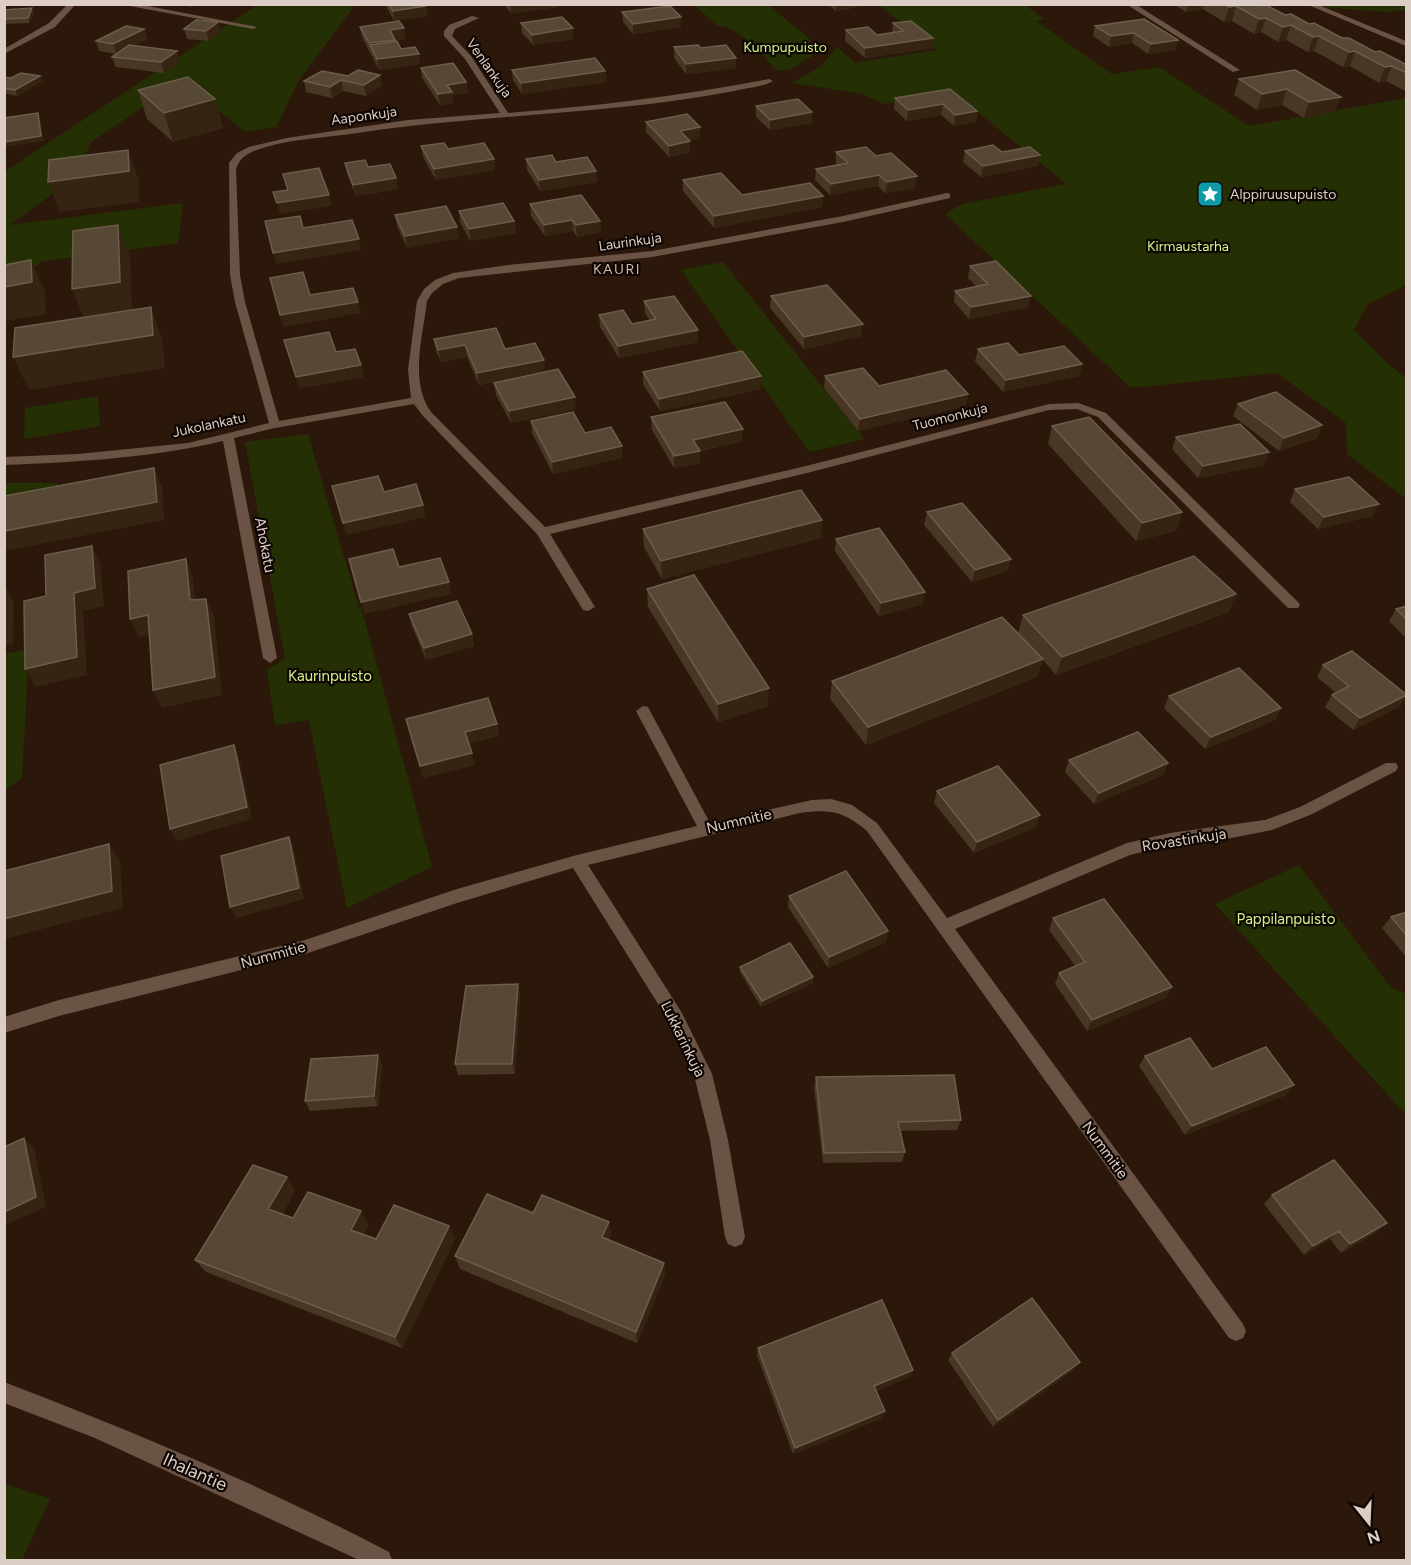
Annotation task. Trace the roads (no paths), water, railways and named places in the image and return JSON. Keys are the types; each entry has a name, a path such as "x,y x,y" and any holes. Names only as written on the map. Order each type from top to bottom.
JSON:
{"street":[{"path":"4,52 52,25 73,4"},
{"path":"122,4 253,27"},
{"path":"1129,4 1236,70"},
{"path":"1309,4 1407,44"},
{"name":"Venlankuja","path":"475,18 452,27 448,31 448,36 468,58 506,116"},
{"name":"Aaponkuja","path":"274,425 240,302 235,275 233,163 240,155 252,149 287,141 408,123 598,108 694,95 769,81"},
{"name":"Laurinkuja","path":"417,400 412,370 422,301 428,291 440,282 457,275 508,267 652,254 779,232 946,196"},
{"path":"417,400 427,414 542,532 588,607"},
{"name":"Jukolankatu","path":"4,461 115,455 188,446 274,425 417,400"},
{"name":"Tuomonkuja","path":"542,532 807,469 1049,407 1078,406 1102,415 1293,605"},
{"name":"Ahokatu","path":"228,438 270,658"},
{"path":"643,711 706,829"},
{"name":"Rovastinkuja","path":"944,926 1127,849 1170,838 1221,834 1267,826 1305,812 1391,768"},
{"name":"Nummitie","path":"4,1024 59,1008 305,947 457,896 577,861 800,807 822,804 840,805 857,813 872,827 1236,1331"},
{"name":"Lukkarinkuja","path":"577,861 676,1018 703,1074 719,1140 735,1237"},
{"name":"Ihalantie","path":"4,1392 100,1429 339,1538 381,1560"}],"place":[{"name":"Alppiruusupuisto","path":"1210,194"}],"district":[{"name":"KAURI","path":"617,269"}],"park label":[{"name":"Kumpupuisto","path":"785,47"},
{"name":"Kirmaustarha","path":"1188,246"},
{"name":"Kaurinpuisto","path":"330,676"},
{"name":"Pappilanpuisto","path":"1286,919"}]}
